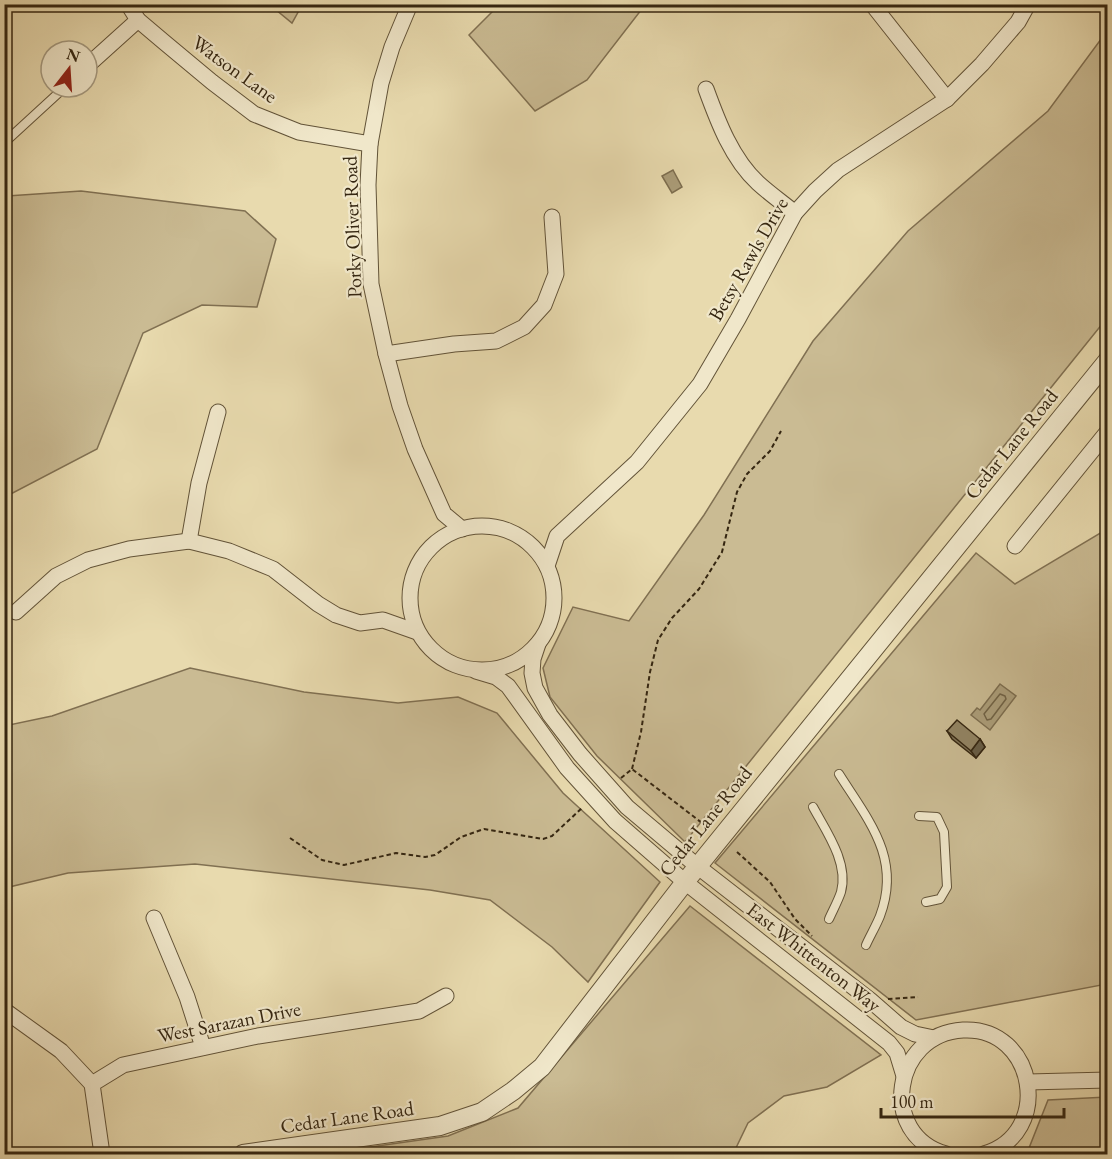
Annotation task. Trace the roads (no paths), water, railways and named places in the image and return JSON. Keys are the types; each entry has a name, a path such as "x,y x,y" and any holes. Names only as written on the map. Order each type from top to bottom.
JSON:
{"street":[{"name":"Watson Lane","path":"128,4 138,20 254,114 299,132 370,144"},
{"name":"Porky Oliver Road","path":"410,4 381,83 370,144 368,185 371,284 386,354 415,449 444,514 462,529"},
{"path":"873,4 947,99"},
{"name":"Betsy Rawls Drive","path":"547,566 557,536 637,462 700,384 795,213 838,170 947,99 982,64 1018,22 1028,4"},
{"path":"99,55 138,20"},
{"path":"706,89 719,125 740,160 757,182 795,213"},
{"path":"386,354 454,344 496,341 524,327 544,305 556,274 552,217"},
{"name":"Cedar Lane Road","path":"243,1155 440,1126 482,1112 513,1091 542,1066 685,882 1107,360"},
{"path":"189,541 199,483 218,412"},
{"path":"1015,546 1107,431"},
{"path":"437,542 444,514"},
{"path":"474,526 496,528 505,530 527,542 547,566 552,580 554,602 549,627 538,644 522,658 496,669 476,671 439,656 417,632 411,612 410,588 423,556 437,542 462,529 474,526"},
{"path":"527,542 557,536"},
{"path":"16,612 56,576 88,560 129,549 189,541 229,551 273,569 336,615 360,623 383,620 417,632"},
{"path":"383,620 410,601"},
{"name":"East Whittenton Way","path":"538,644 532,658 535,688 550,715 627,807 901,1027 915,1034 934,1038"},
{"name":"East Whittenton Way","path":"476,671 496,677 508,686 567,768 615,821 685,882 889,1043 897,1053 904,1076"},
{"path":"154,918 188,997 203,1047"},
{"name":"West Sarazan Drive","path":"92,1083 123,1065 258,1036 419,1011 446,996"},
{"path":"4,1010 61,1051 92,1083 102,1155"},
{"path":"946,1155 931,1148 916,1136 909,1124 902,1102 904,1076 916,1053 934,1038 950,1032 965,1030 995,1038 1015,1054 1023,1066 1028,1082 1029,1102 1017,1131 1000,1148 984,1155"},
{"path":"1028,1082 1107,1080"}],"lane":[{"path":"4,143 52,99"},
{"path":"839,774 876,832 885,855 887,889 880,915 866,945"},
{"path":"813,807 837,851 841,870 842,890 829,919"},
{"path":"919,816 937,817 944,832 947,887 940,899 926,902"}],"water":[{"path":"673,170 682,187 672,193 662,176"},
{"path":"1000,684 1016,696 990,730 971,715 977,708 980,710"}]}
